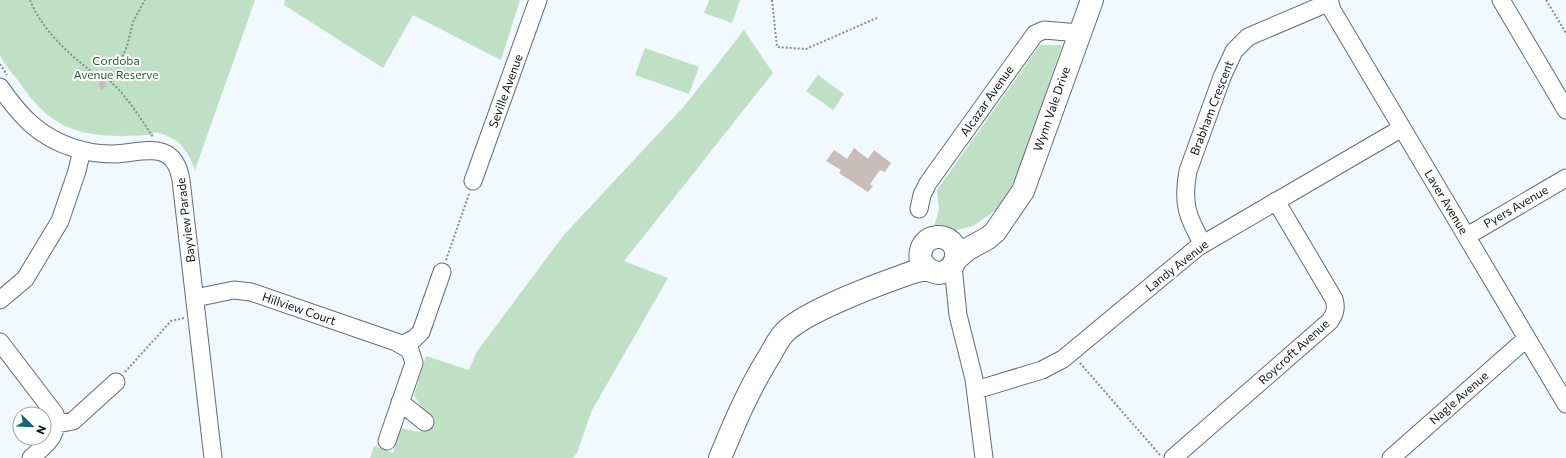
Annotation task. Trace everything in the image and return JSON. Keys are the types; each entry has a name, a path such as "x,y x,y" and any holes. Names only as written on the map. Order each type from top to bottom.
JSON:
{"main road":[{"name":"Wynn Vale Drive","path":"720,458 754,380 785,332 802,320 894,279 939,264 968,249 988,238 1007,215 1026,184 1092,0"},
{"name":"Wynn Vale Drive","path":"939,264 926,241 940,236 945,238 972,237 1007,215"}],"street":[{"name":"Seville Avenue","path":"473,181 538,0"},
{"path":"1501,0 1566,110"},
{"name":"Laver Avenue","path":"1329,1 1332,10 1566,404"},
{"name":"Brabham Crescent","path":"1203,244 1188,216 1185,186 1188,171 1228,62 1234,51 1248,37 1329,1"},
{"name":"Alcazar Avenue","path":"919,209 922,195 928,184 1035,34 1044,30 1079,33"},
{"path":"4,91 17,112 35,128 63,144 82,150 114,154 162,146"},
{"name":"Landy Avenue","path":"976,390 1053,366 1071,353 1178,262 1203,244 1402,128"},
{"name":"Bayview Parade","path":"162,146 179,169 212,458"},
{"path":"0,300 24,279 60,221 78,172 82,150"},
{"name":"Pyers Avenue","path":"1467,236 1566,178"},
{"name":"Roycroft Avenue","path":"1173,458 1330,321 1334,315 1336,305 1334,299 1276,201"},
{"path":"939,264 958,315 976,390 984,458"},
{"path":"402,345 414,339 421,332 442,272"},
{"name":"Hillview Court","path":"194,298 234,290 251,292 402,345"},
{"name":"Nagle Avenue","path":"1391,458 1527,338"},
{"path":"0,342 52,409 57,424 52,438 31,458"},
{"path":"387,441 414,363 410,350 402,345"},
{"path":"57,424 73,421 116,382"},
{"path":"400,402 425,422"}],"path":[{"path":"30,0 36,15 45,28 92,72 111,82 153,138 162,146"},
{"path":"111,82 127,46 133,22 145,0"},
{"path":"772,0 777,47 806,49 879,17"},
{"path":"1546,0 1566,33"},
{"path":"0,64 4,91"},
{"path":"147,139 153,138"},
{"path":"153,138 162,146"},
{"path":"442,272 473,181"},
{"path":"116,382 171,321 196,315"},
{"path":"1071,353 1163,458"}],"green space":[{"name":"Cordoba Avenue Reserve","path":"0,0 255,0 195,170 189,156 181,145 163,134 155,132 151,135 110,136 92,134 61,124 47,114 33,100 1,58"},
{"path":"285,0 520,0 501,60 413,15 383,68 284,5"},
{"path":"709,0 740,0 732,23 704,13"},
{"path":"744,30 773,73 624,261 668,278 592,410 577,453 573,458 370,458 374,446 393,453 400,428 419,432 435,421 423,410 414,395 426,356 469,370 476,353 563,236 686,104"},
{"path":"1040,45 1062,45 1015,181 999,208 973,226 957,230 934,225 939,210 937,190"},
{"path":"645,48 699,67 689,94 635,75"},
{"path":"818,75 844,94 833,110 806,91"}],"building":[{"path":"104,79 107,86 101,90 98,84"},
{"path":"854,148 868,159 874,150 891,163 885,172 880,170 870,184 873,186 868,192 839,173 841,170 826,161 834,150 847,159"}]}
